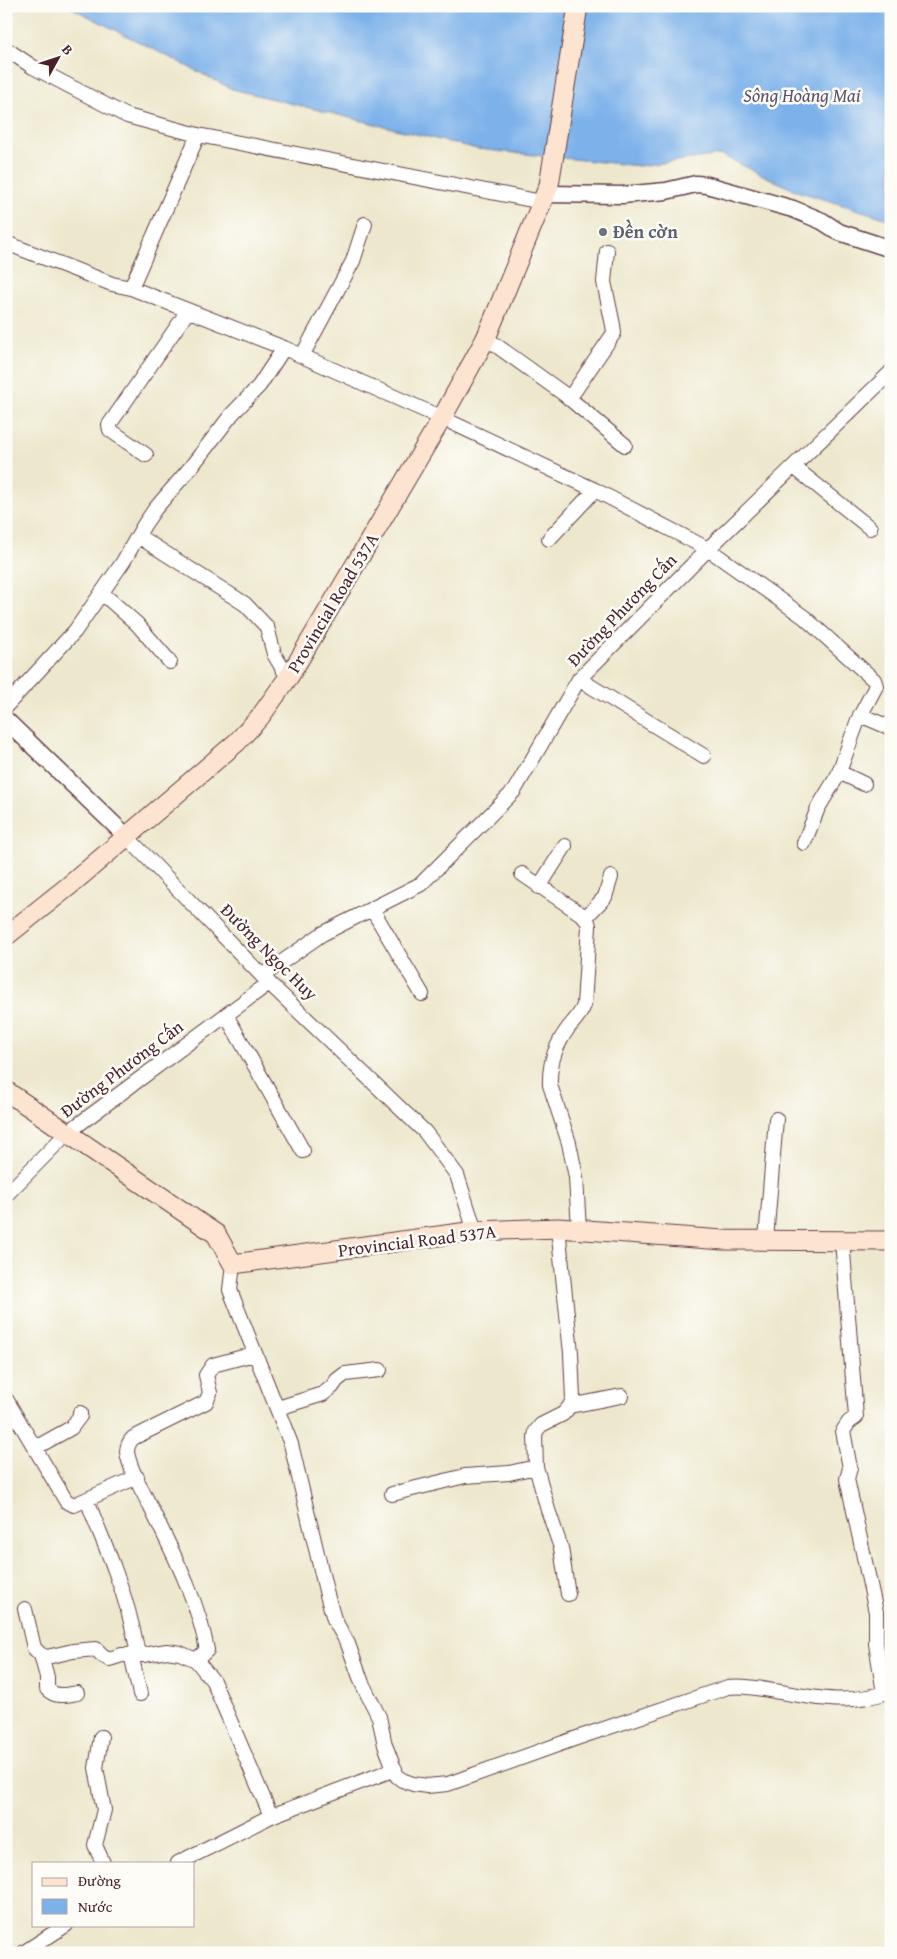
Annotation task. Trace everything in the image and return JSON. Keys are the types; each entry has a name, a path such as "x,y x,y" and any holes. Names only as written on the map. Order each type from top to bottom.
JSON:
{"main road":[{"name":"Provincial Road 537A","path":"6,936 70,885 205,771 260,717 290,675 442,418 486,338 545,194 578,6"},
{"path":"6,1091 216,1234 233,1264"},
{"name":"Provincial Road 537A","path":"233,1264 475,1231 558,1228 722,1240 891,1240"}],"street":[{"path":"6,49 33,67 127,116 198,135 545,194 622,195 666,191 696,184 713,186 793,209 822,221 839,232 891,249"},
{"path":"131,288 198,135"},
{"path":"302,356 353,261 365,224"},
{"path":"6,243 112,284 131,288 284,348 442,418 594,490 708,549 804,617 874,680 876,686 860,715 839,772 818,808 804,843"},
{"path":"569,399 614,333 614,325 604,282 607,251"},
{"path":"146,455 110,430 109,425 188,311"},
{"path":"486,338 569,399 625,445"},
{"path":"6,706 75,631 102,593 155,509 191,467 232,414 259,386 284,348"},
{"name":"Đường Phương Cấn","path":"6,1195 67,1133 226,1015 266,979 322,934 421,884 514,791 580,679 708,549 794,468 891,372"},
{"path":"794,468 870,528"},
{"path":"549,539 594,490"},
{"path":"138,536 245,604 267,627 274,654 284,670 290,675"},
{"path":"102,593 137,624 170,662"},
{"path":"580,679 704,756"},
{"path":"860,715 891,728"},
{"name":"Đường Ngọc Huy","path":"6,720 126,836 266,979 425,1132 457,1175 475,1231"},
{"path":"839,772 864,784"},
{"path":"539,886 564,846"},
{"path":"522,874 586,918 588,922 589,937 584,1005 579,1016 557,1044 549,1078 569,1142 576,1177 579,1230"},
{"path":"586,918 606,897 611,877"},
{"path":"372,909 422,994"},
{"path":"226,1015 303,1151"},
{"path":"766,1239 776,1119"},
{"path":"558,1228 571,1353 573,1398 570,1406 563,1414 541,1425 536,1431 536,1467 560,1548 568,1594"},
{"path":"233,1264 230,1290 291,1444 334,1618 348,1644 362,1683 379,1717 385,1746 397,1776 413,1784 427,1786 448,1784 710,1692 737,1686 840,1700 859,1700 887,1692 876,1644 876,1612 846,1478 850,1468 843,1431 849,1422 856,1417 842,1240"},
{"path":"196,1660 207,1650 200,1622 176,1560 137,1477 127,1449 131,1440 202,1405 210,1393 206,1375 213,1365 254,1354"},
{"path":"278,1408 323,1394 345,1374 380,1370"},
{"path":"570,1406 621,1396"},
{"path":"6,1399 66,1501 74,1505 137,1477"},
{"path":"35,1448 71,1428 80,1416 80,1413"},
{"path":"392,1494 464,1476 509,1473 536,1467"},
{"path":"87,1499 94,1521 117,1574 134,1632 134,1654 140,1694"},
{"path":"25,1610 34,1648 41,1655 47,1657 96,1649 109,1659 134,1654 144,1655 167,1651 180,1653 196,1660 213,1681 271,1816"},
{"path":"41,1655 47,1677 47,1689 57,1695 77,1693"},
{"path":"101,1737 96,1768 104,1810 95,1845 103,1862"},
{"path":"180,1862 271,1816 395,1769"},
{"path":"23,1953 64,1926"}],"water":[{"name":"Sông Hoàng Mai","path":"68,6 891,6 891,220 794,190 721,155 639,166 477,149 232,89"}],"place":[{"name":"Đền cờn","path":"603,232"}]}
